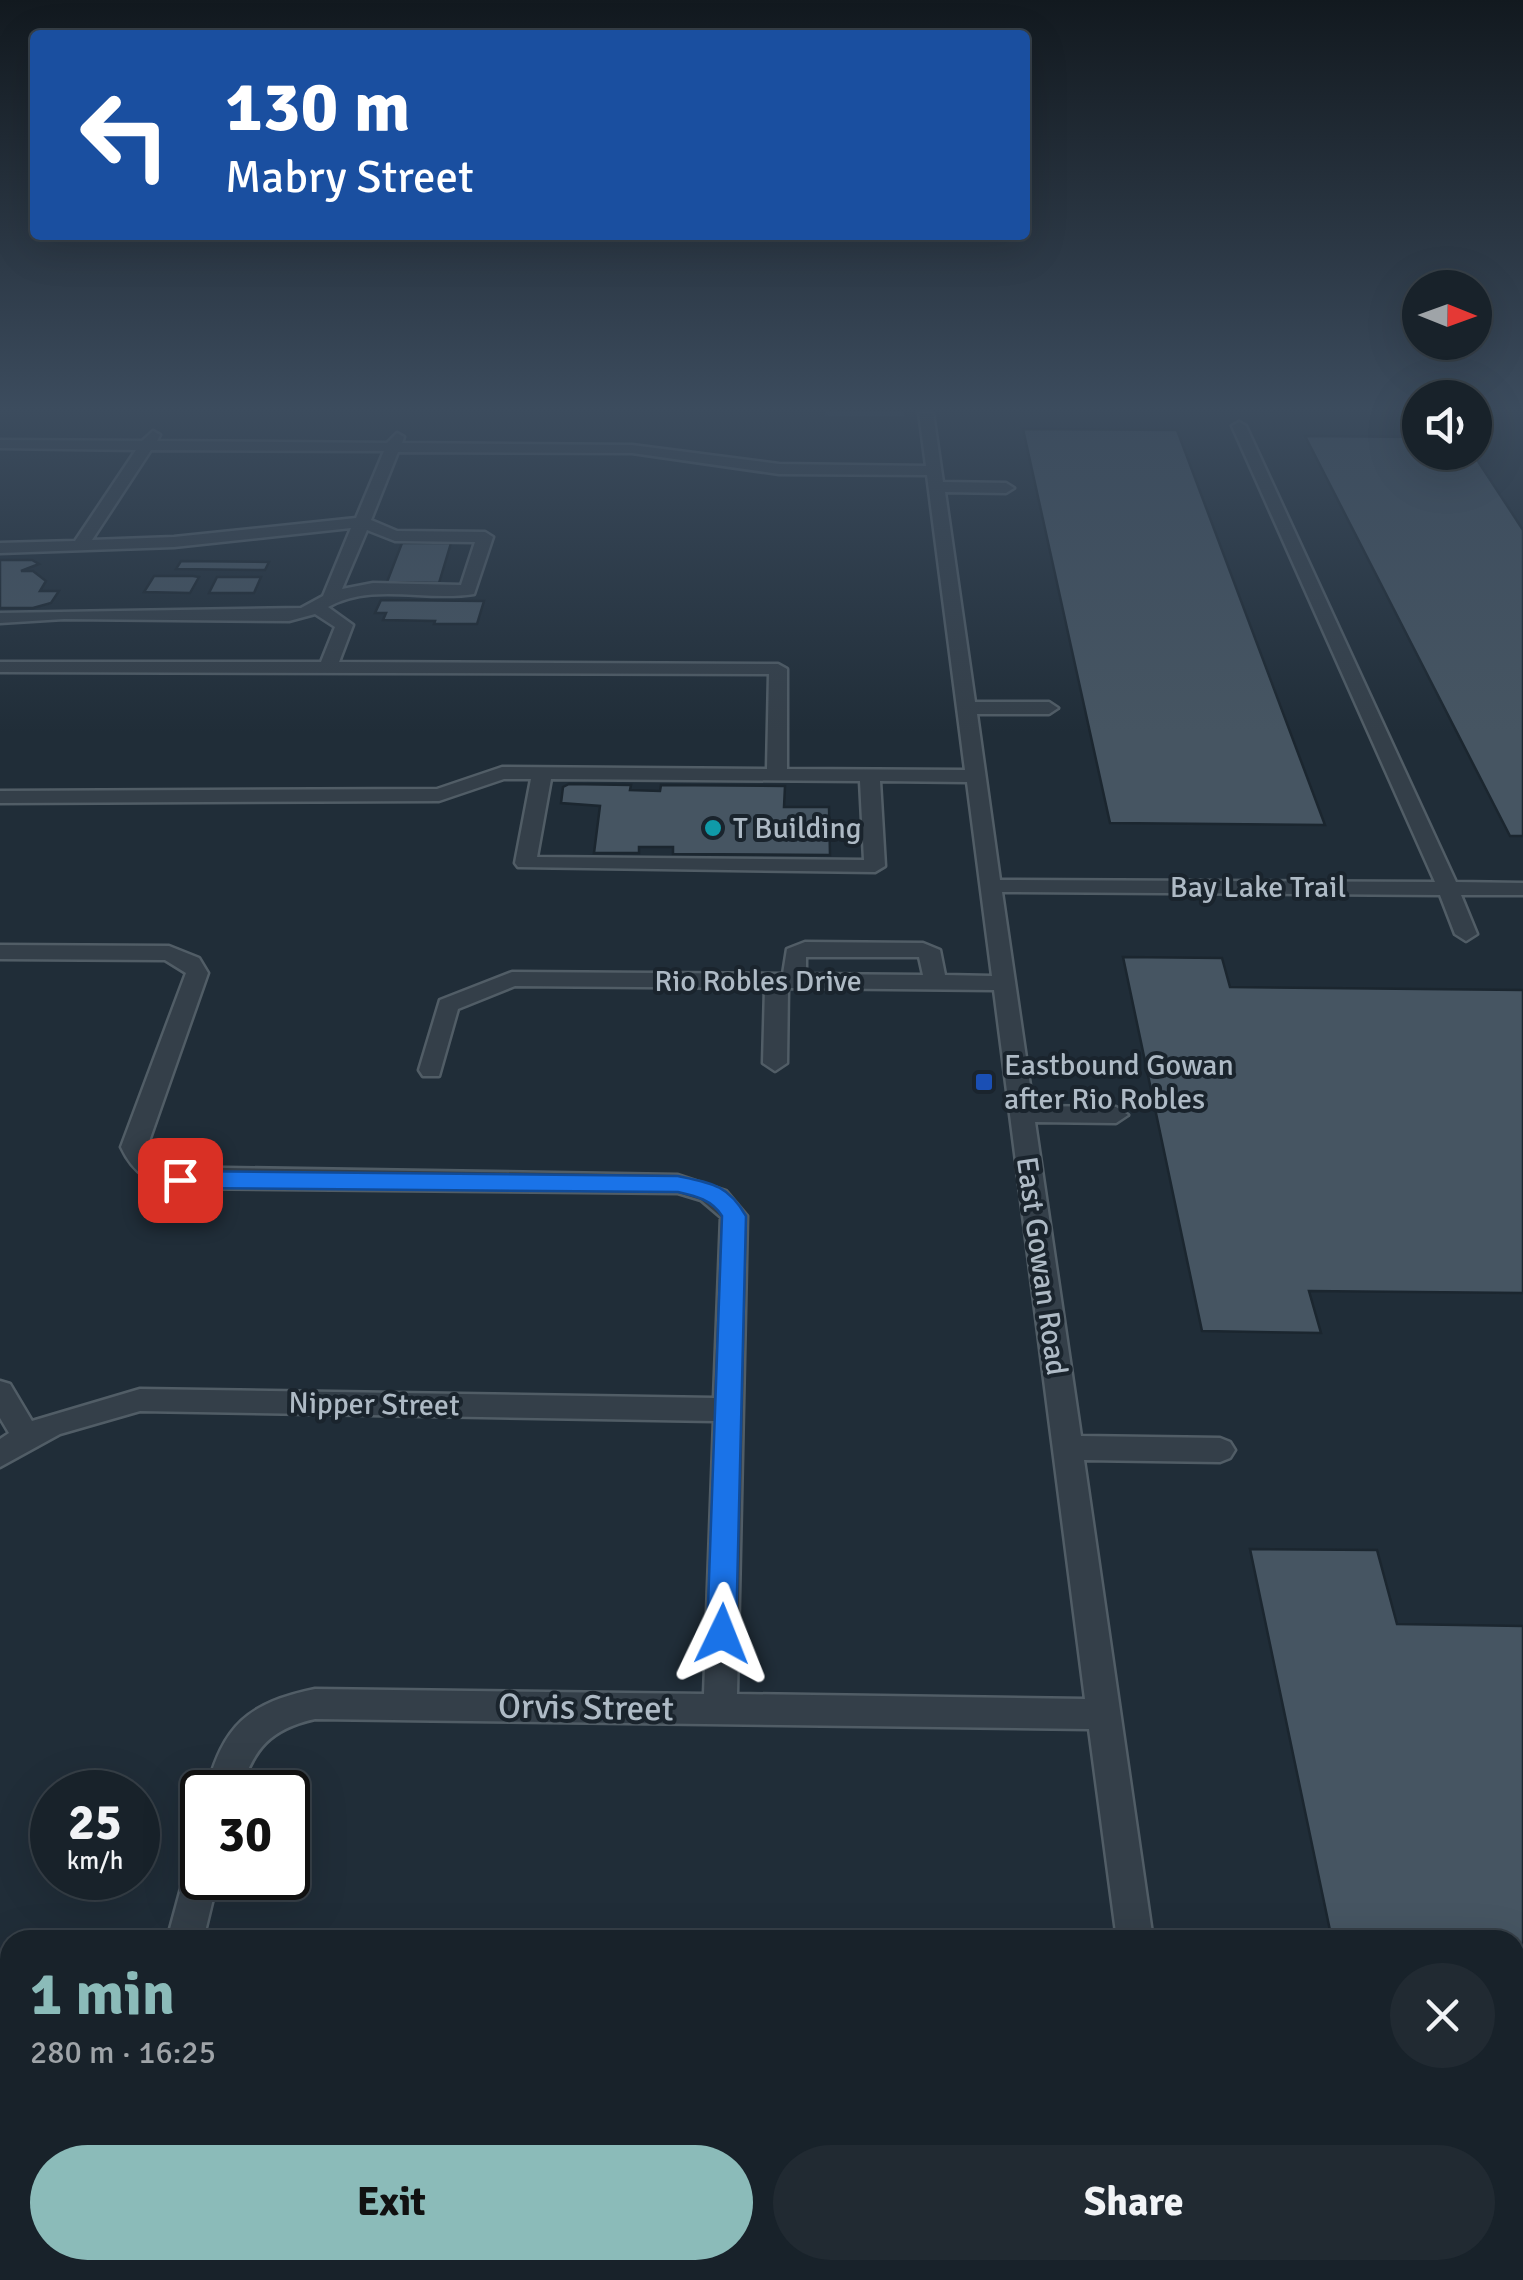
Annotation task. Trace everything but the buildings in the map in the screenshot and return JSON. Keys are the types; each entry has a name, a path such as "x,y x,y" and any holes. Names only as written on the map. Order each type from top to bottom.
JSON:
{"street":[{"path":"79,547 97,519"},
{"name":"East Gowan Road","path":"941,519 994,886 1133,1930"},
{"path":"1281,519 1449,888 1466,934"},
{"path":"324,602 362,522"},
{"path":"0,548 207,539 362,522 395,536 485,537 468,590 373,588 282,616 64,614 0,618"},
{"path":"324,602 344,625 328,669"},
{"path":"0,667 778,669 777,775"},
{"path":"968,708 1048,708"},
{"path":"542,773 526,864 875,866 870,775"},
{"path":"0,798 439,795 460,791 491,775 542,773 978,776"},
{"name":"Bay Lake Trail","path":"994,886 1523,888"},
{"path":"775,1063 785,981 795,954 805,949 923,950 932,955 936,982"},
{"path":"0,952 169,953 191,963 197,973 188,1005 134,1147 141,1164 154,1175 180,1180 678,1184 706,1190 725,1202 734,1216 720,1708"},
{"name":"Rio Robles Drive","path":"432,1070 448,1005 512,979 1004,983"},
{"path":"1022,1114 1116,1115"},
{"path":"0,1392 25,1435"},
{"name":"Nipper Street","path":"0,1455 25,1435 52,1422 140,1400 728,1410"},
{"path":"1067,1448 1220,1450"},
{"name":"Orvis Street","path":"228,1770 232,1756 254,1725 284,1709 315,1704 1103,1714"},
{"path":"187,1930 194,1900"}],"place":[{"name":"T Building","path":"713,828"},
{"name":"Eastbound Gowan after Rio Robles","path":"984,1082"}],"route":[{"path":"180,1180 678,1184 706,1190 725,1202 734,1216 722,1634"}]}
